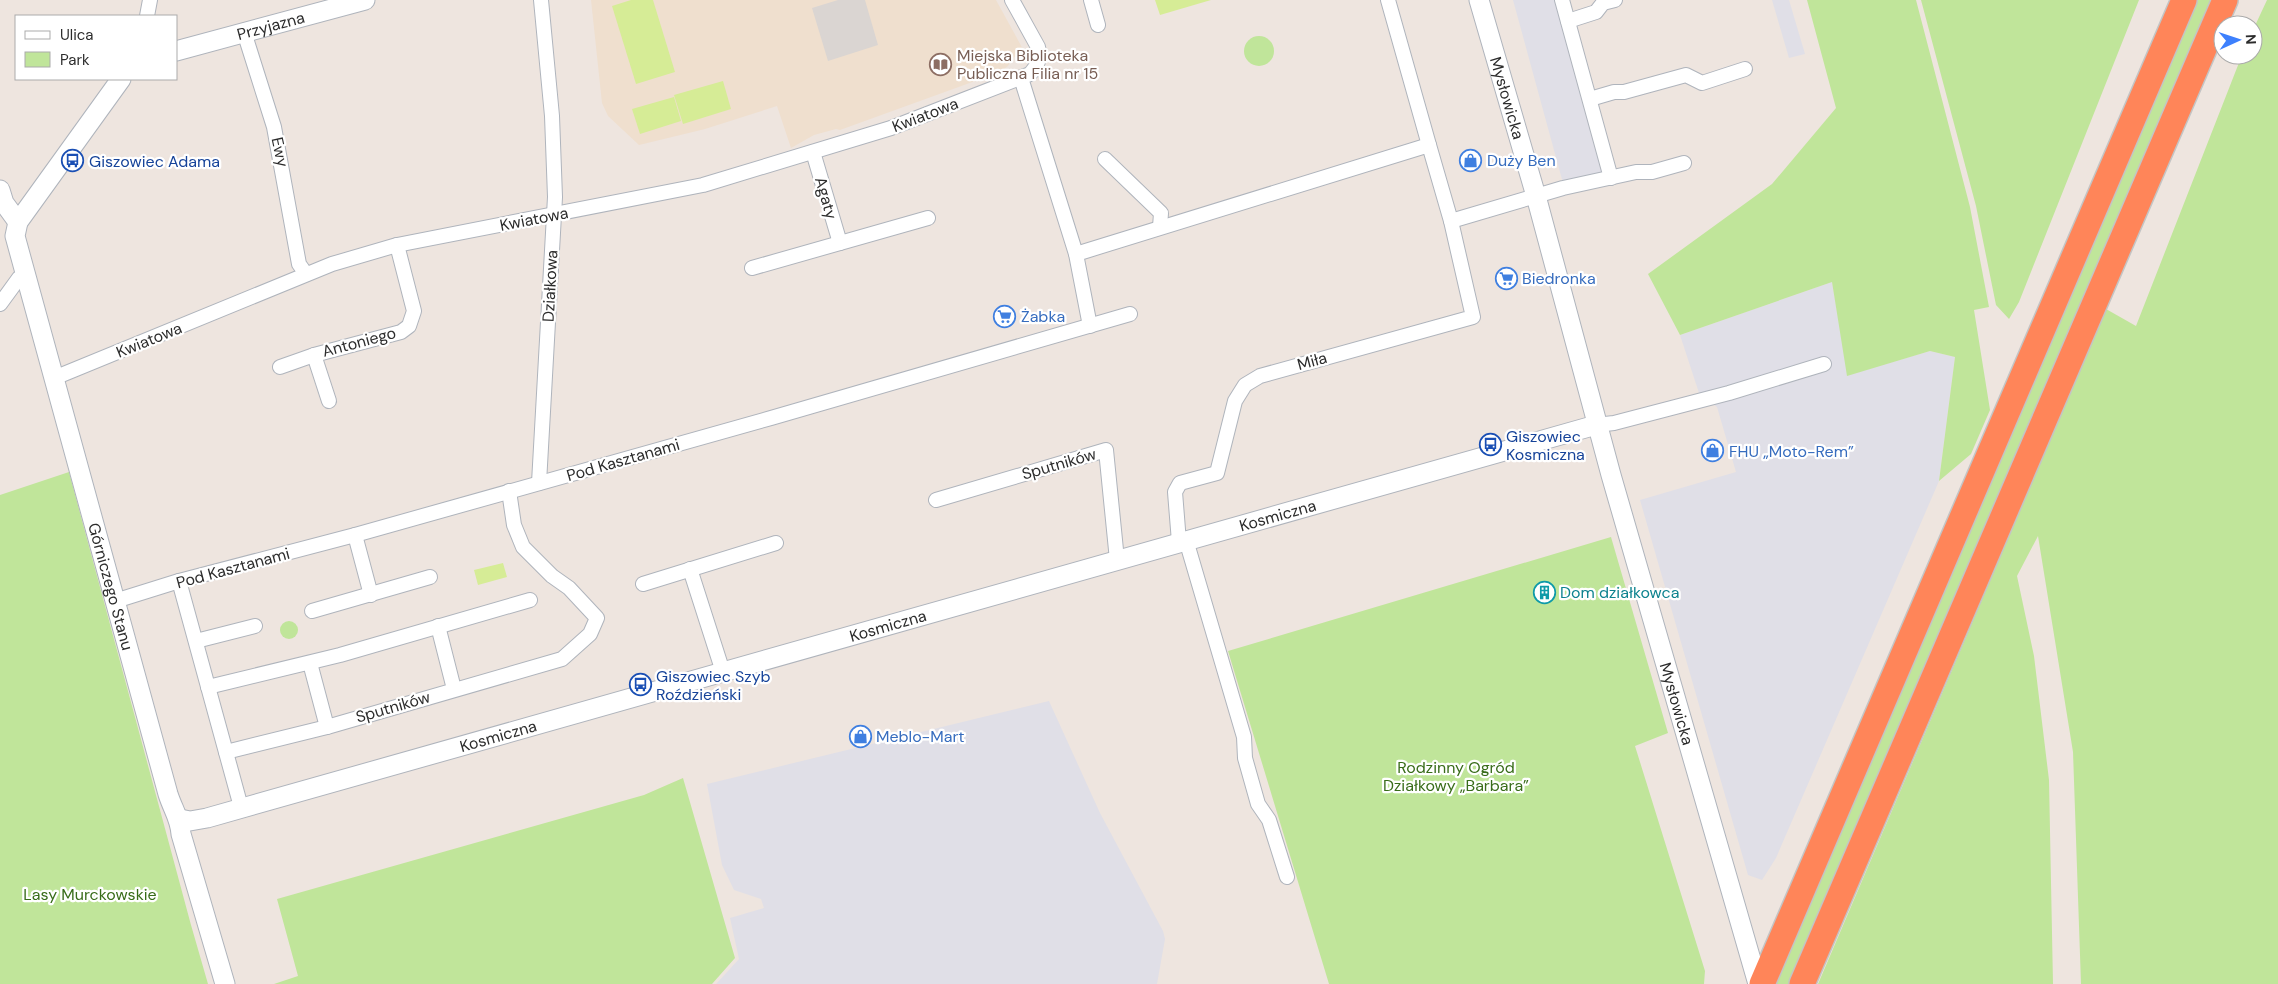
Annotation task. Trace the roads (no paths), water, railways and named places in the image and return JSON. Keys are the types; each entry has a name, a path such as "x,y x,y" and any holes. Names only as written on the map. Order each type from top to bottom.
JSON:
{"highway":[{"path":"1762,984 2184,0"},
{"path":"1802,984 2225,0"}],"street":[{"path":"147,15 150,0"},
{"name":"Przyjazna","path":"178,50 365,0"},
{"name":"Działkowa","path":"539,483 554,215 552,116 540,0"},
{"path":"1012,0 1040,55 1036,68 1030,74 1021,78 1076,254 1090,326"},
{"path":"1091,0 1098,25"},
{"name":"Miła","path":"1183,541 1175,492 1177,486 1180,482 1217,473 1235,401 1245,385 1260,376 1473,317 1452,221 1388,0"},
{"name":"Mysłowicka","path":"1479,0 1536,196 1596,425 1758,984"},
{"path":"1562,0 1611,178"},
{"path":"1568,21 1596,12 1604,4 1615,0"},
{"name":"Ewy","path":"244,32 274,127 299,264 306,274"},
{"path":"1590,99 1614,92 1624,92 1686,74 1702,83 1744,69"},
{"name":"Kwiatowa","path":"54,378 245,301 306,274 396,245 703,185 891,128 1021,78"},
{"path":"11,233 120,80"},
{"path":"1076,254 1429,145"},
{"name":"Agaty","path":"813,152 840,243"},
{"path":"1105,159 1161,212 1160,228"},
{"path":"1452,221 1563,188 1636,172 1652,172 1684,163"},
{"name":"Górniczego Stanu","path":"0,190 173,810 180,819 181,834 225,984"},
{"path":"752,268 928,218"},
{"name":"Antoniego","path":"280,367 314,355 401,332 409,326 414,311 396,245"},
{"path":"0,304 19,278 25,275"},
{"name":"Pod Kasztanami","path":"115,601 179,581 355,536 893,384 1130,314"},
{"name":"Antoniego","path":"314,355 329,401"},
{"path":"1596,425 1614,423 1729,393 1824,364"},
{"name":"Kosmiczna","path":"180,819 190,821 241,808 1596,425"},
{"name":"Sputników","path":"936,500 1106,450 1117,560"},
{"name":"Sputników","path":"226,752 327,727 562,659 590,634 597,618 569,588 552,576 523,547 514,525 509,491"},
{"path":"355,536 371,595"},
{"path":"1183,541 1244,737 1245,758 1258,804 1269,820 1288,877"},
{"path":"643,584 776,543"},
{"path":"690,568 723,672"},
{"path":"312,611 430,577"},
{"path":"179,581 241,808"},
{"path":"208,687 310,663 530,600"},
{"path":"196,641 255,626"},
{"path":"438,626 454,689"},
{"path":"310,663 327,727"}],"place":[{"name":"Miejska Biblioteka Publiczna Filia nr 15","path":"941,64"},
{"name":"Duży Ben","path":"1471,160"},
{"name":"Giszowiec Adama","path":"73,161"},
{"name":"Biedronka","path":"1506,278"},
{"name":"Żabka","path":"1005,316"},
{"name":"Giszowiec Kosmiczna","path":"1490,445"},
{"name":"FHU „Moto-Rem”","path":"1713,451"},
{"name":"Dom działkowca","path":"1544,592"},
{"name":"Giszowiec Szyb Roździeński","path":"640,685"},
{"name":"Meblo-Mart","path":"860,736"}],"park label":[{"name":"Rodzinny Ogród Działkowy „Barbara”","path":"1456,776"},
{"name":"Lasy Murckowskie","path":"90,894"}]}
